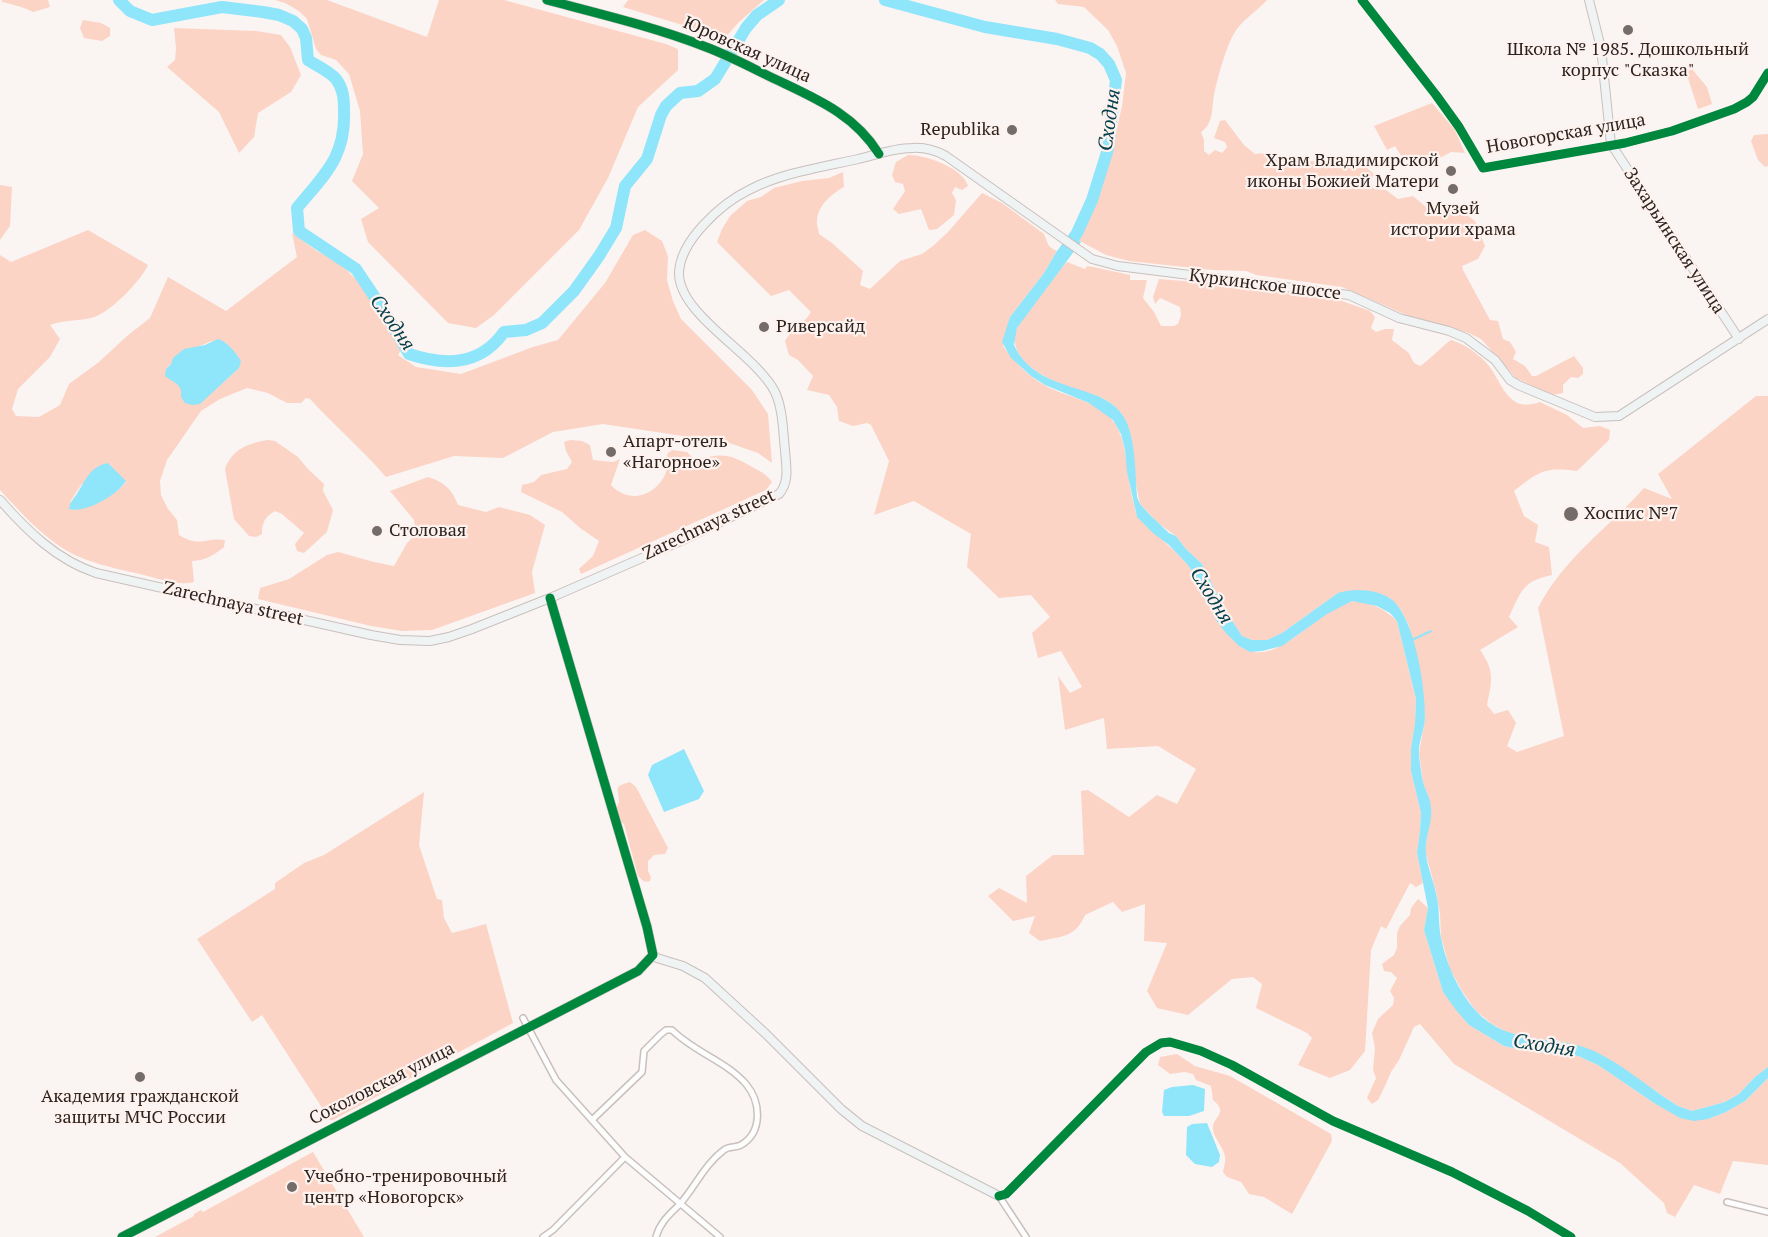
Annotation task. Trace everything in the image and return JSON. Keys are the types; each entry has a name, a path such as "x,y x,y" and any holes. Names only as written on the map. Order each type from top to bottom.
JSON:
{"main road":[{"name":"Юровская улица","path":"547,0 629,22 716,51 741,62 837,110 871,140 879,154"},
{"name":"Захарьинская улица","path":"1589,0 1601,48 1611,144 1739,339"},
{"name":"Zarechnaya street","path":"0,500 42,542 62,558 75,566 96,573 371,635 418,641 449,637 550,598 774,498 783,490 787,471 780,408 775,392 760,372 688,300 680,282 681,260 686,249 708,222 733,199 767,182 906,148 922,148 937,151 1066,242"},
{"name":"Куркинское шоссе","path":"1066,242 1081,253 1102,263 1329,291 1349,296 1399,318 1449,331 1466,338 1495,360 1510,380 1518,386 1595,417 1619,416 1768,319"},
{"path":"550,598 644,917 653,955 692,970 722,991 862,1126 999,1196"},
{"name":"Соколовская улица","path":"122,1237 639,970 653,955"}],"street":[{"name":"Новогорская улица","path":"1362,0 1436,95 1459,127 1483,168 1651,137 1734,109 1753,97 1768,73"},
{"path":"523,1018 556,1080 625,1157 720,1237"},
{"path":"592,1119 642,1072 644,1051 666,1030 672,1030 689,1044 736,1074 748,1086 756,1101 758,1113 756,1130 743,1144 723,1151 705,1170 680,1204 669,1213 656,1237"},
{"path":"1026,1237 999,1196 1006,1194 1146,1052 1161,1043 1170,1042 1201,1051 1232,1065 1333,1120 1471,1182 1537,1216 1571,1237"},
{"path":"543,1237 553,1230 625,1157"},
{"path":"1727,1202 1768,1212"}],"shaded area":[{"path":"2,0 48,0 50,7 33,12 2,2"},
{"path":"275,0 327,0 427,37 439,0 504,0 666,44 678,49 678,70 638,107 608,178 579,230 494,315 476,328 448,323 368,242 361,219 379,208 352,181 363,154 360,111 349,74 336,60 321,55 316,49 307,19 299,11"},
{"path":"628,0 764,0 725,38 623,7"},
{"path":"1055,0 1267,0 1240,25 1230,42 1215,90 1211,119 1201,132 1204,151 1209,155 1215,150 1222,153 1227,147 1225,142 1214,138 1220,121 1225,120 1244,145 1255,154 1266,153 1278,160 1297,156 1310,161 1326,162 1346,156 1365,159 1368,169 1374,174 1370,183 1374,189 1386,190 1398,199 1413,196 1432,212 1449,204 1456,204 1475,221 1485,246 1478,259 1462,266 1463,270 1490,320 1498,321 1503,339 1510,342 1516,352 1513,359 1525,366 1532,376 1536,376 1574,356 1583,368 1583,374 1578,378 1571,377 1563,385 1563,393 1552,395 1516,378 1481,339 1469,333 1418,320 1342,287 1256,275 1246,271 1212,270 1129,261 1106,255 1078,240 1110,159 1122,106 1126,73 1117,46 1108,30 1084,7 1058,4"},
{"path":"83,20 101,23 110,28 110,36 102,41 84,38 80,28"},
{"path":"174,28 256,31 281,35 290,47 301,75 291,92 258,113 254,137 239,153 219,112 167,67 175,60"},
{"path":"1692,69 1707,87 1712,104 1698,109 1686,72"},
{"path":"1432,103 1455,130 1465,153 1451,152 1424,167 1414,158 1405,162 1395,146 1387,150 1374,126"},
{"path":"1768,134 1768,166 1765,167 1758,160 1751,141 1754,135"},
{"path":"908,155 924,157 952,168 968,186 962,190 955,187 952,193 956,200 954,215 937,229 929,230 921,209 899,214 893,209 905,191 903,184 895,182 892,175 896,162"},
{"path":"843,172 844,187 826,200 818,215 819,234 863,271 860,285 870,289 900,261 922,254 933,246 982,193 1002,203 1044,234 1050,246 1057,251 1044,273 1010,317 1003,346 1033,378 1055,390 1099,408 1113,421 1125,450 1131,494 1137,516 1187,564 1210,607 1241,647 1255,652 1270,650 1285,644 1328,612 1341,604 1353,601 1377,607 1397,621 1416,700 1411,771 1421,813 1417,853 1423,883 1416,887 1410,883 1386,929 1381,926 1371,950 1365,1051 1350,1070 1330,1078 1298,1065 1312,1038 1307,1033 1256,1008 1262,984 1253,977 1232,979 1188,1015 1157,1008 1147,991 1167,943 1144,941 1145,904 1122,912 1113,902 1085,915 1077,928 1067,935 1040,941 1029,933 1035,916 1013,921 988,896 999,888 1027,903 1026,876 1053,855 1084,855 1081,791 1088,790 1129,817 1157,795 1177,804 1196,769 1158,746 1107,749 1104,718 1065,730 1058,676 1070,693 1082,687 1061,651 1038,658 1032,633 1050,617 1031,595 999,598 967,567 971,534 914,501 874,515 889,461 871,425 867,423 853,426 839,421 837,407 829,395 807,390 813,376 798,360 789,355 785,341 811,312 789,290 771,296 717,242 730,216 747,201 761,197 774,188 802,181 829,178"},
{"path":"0,185 12,187 10,226 0,240"},
{"path":"88,230 148,265 131,288 115,304 98,316 50,325 60,339 50,357 18,389 12,409 16,416 39,417 60,405 69,384 99,362 150,318 168,277 226,311 297,257 292,233 317,251 338,262 359,282 380,310 402,349 398,355 416,367 461,374 558,340 605,283 633,235 645,230 662,241 668,256 667,280 681,319 752,390 768,414 772,463 758,453 729,443 603,424 553,432 503,458 454,456 386,477 310,399 306,398 301,403 287,403 268,393 247,388 220,399 201,411 167,460 160,481 161,495 177,520 179,535 198,542 225,540 224,547 209,557 192,561 194,582 169,582 110,567 77,556 55,543 17,509 0,490 0,255 11,262","holes":["212,341 225,342 238,356 239,368 217,388 182,390 179,384 171,380 166,369 184,349 192,349","108,463 126,482 120,489 101,499 70,502 81,485"]},
{"path":"1067,262 1085,269 1087,266 1130,275 1130,280 1147,280 1143,298 1161,326 1178,324 1181,315 1180,307 1160,298 1155,304 1153,297 1159,279 1227,285 1342,301 1370,311 1375,317 1371,328 1376,332 1394,329 1392,340 1409,353 1414,363 1420,366 1451,340 1481,357 1513,401 1529,405 1540,402 1567,415 1583,428 1600,426 1610,430 1609,440 1577,471 1549,470 1530,479 1514,491 1524,516 1538,525 1535,542 1549,547 1552,575 1528,584 1520,594 1509,617 1518,627 1480,650 1488,664 1491,676 1487,705 1494,714 1508,710 1516,723 1507,746 1517,752 1564,736 1538,608 1548,591 1573,559 1644,488 1672,499 1658,474 1756,396 1768,396 1768,1067 1739,1094 1725,1102 1692,1111 1678,1106 1636,1078 1557,1040 1535,1039 1507,1032 1476,1011 1450,969 1441,937 1436,891 1425,851 1431,808 1423,782 1419,753 1425,720 1423,693 1409,626 1401,610 1390,598 1377,594 1338,593 1282,633 1267,640 1252,640 1242,636 1224,608 1202,564 1176,536 1158,523 1140,504 1122,414 1104,399 1070,388 1040,374 1022,359 1017,350 1015,340 1021,321"},
{"path":"268,440 275,441 298,457 324,484 323,491 333,510 327,532 304,553 297,551 295,544 304,533 282,514 275,511 269,515 263,523 262,534 256,537 249,536 234,519 225,469 228,462 242,448"},
{"path":"582,441 590,445 593,460 613,462 620,459 611,485 621,493 631,496 642,495 659,484 668,465 667,454 672,450 687,452 695,460 713,456 732,457 762,472 772,482 766,490 581,574 579,569 593,556 599,541 562,512 521,492 522,485 534,482 541,475 567,469 572,462 564,442"},
{"path":"428,477 447,487 458,505 486,512 499,507 530,515 545,525 532,572 535,593 432,630 402,631 371,626 258,599 260,588 289,579 327,555 338,552 394,566 407,543 416,534 414,520 390,491"},
{"path":"630,782 636,787 668,848 665,854 654,855 648,861 648,871 651,877 648,882 638,876 624,824 618,820 616,809 619,802 619,787"},
{"path":"424,792 419,845 437,899 442,900 444,918 452,933 486,924 513,1023 330,1120 262,1015 252,1022 197,939 275,889 275,883 304,863 324,855"},
{"path":"1418,899 1428,908 1424,930 1443,992 1469,1025 1504,1046 1526,1051 1578,1056 1598,1065 1654,1103 1708,1119 1745,1101 1768,1078 1768,1165 1733,1161 1720,1194 1694,1185 1675,1217 1667,1213 1664,1203 1620,1163 1454,1064 1420,1024 1414,1027 1378,1100 1372,1104 1367,1098 1376,1078 1373,1070 1375,1048 1372,1033 1378,1019 1393,1005 1394,998 1390,991 1397,978 1391,972 1384,971 1382,964 1394,955 1400,926 1410,915 1411,908"},
{"path":"1177,1054 1195,1066 1230,1076 1331,1134 1332,1141 1292,1214 1264,1197 1249,1194 1241,1182 1227,1177 1223,1172 1224,1153 1213,1130 1220,1109 1213,1100 1211,1086 1196,1080 1193,1074 1185,1072 1170,1074 1158,1065 1160,1057"},
{"name":"Учебно-тренировочный центр «Новогорск»","path":"313,1152 364,1237 155,1237 201,1210 203,1212"}],"water":[{"path":"1072,236 1081,242 1017,328 1014,345 1025,362 1039,373 1090,393 1118,409 1127,423 1132,440 1137,497 1140,504 1169,533 1176,536 1202,564 1224,608 1242,636 1252,640 1267,640 1282,633 1338,593 1351,590 1372,591 1391,599 1407,621 1421,673 1425,706 1419,755 1423,782 1431,808 1426,847 1437,899 1440,932 1446,957 1458,986 1476,1011 1489,1022 1517,1035 1563,1042 1594,1051 1616,1063 1678,1106 1692,1111 1725,1102 1739,1094 1768,1067 1768,1078 1745,1101 1708,1119 1694,1121 1680,1118 1598,1065 1578,1056 1526,1051 1504,1046 1469,1025 1456,1010 1443,992 1424,930 1428,908 1417,853 1421,813 1411,771 1416,699 1397,621 1390,613 1377,606 1352,601 1327,614 1282,646 1262,651 1250,652 1239,646 1225,632 1216,620 1203,587 1187,564 1137,517 1127,472 1125,450 1121,434 1113,420 1089,403 1045,385 1031,376 1011,358 1002,342 1010,317 1044,273 1066,239"},
{"path":"218,339 228,345 237,355 241,361 239,368 200,404 185,403 179,386 165,376 166,369 173,358 184,349 205,345"},
{"path":"108,463 126,481 122,486 92,506 83,509 69,509 71,502 90,474 97,467"},
{"path":"684,749 704,791 699,799 664,812 648,775 652,765"},
{"path":"1193,1085 1205,1089 1204,1111 1189,1116 1164,1116 1162,1112 1164,1090"},
{"path":"1207,1123 1220,1155 1219,1162 1212,1167 1195,1164 1186,1155 1187,1127 1192,1124"}],"waterway":[{"name":"Сходня","path":"119,0 130,11 152,20 222,7 279,15 293,21 302,29 306,38 308,60 336,79 340,86 343,93 344,126 332,164 297,208 299,231 356,269 409,354 449,361 473,357 495,343 504,332 526,330 542,323 574,291 616,228 625,186 647,159 666,106 680,93 698,91 715,79 746,28 757,15 779,0"},
{"name":"Сходня","path":"885,0 985,27 1057,39 1090,48 1100,54 1109,64 1116,80 1108,149 1092,200 1077,233 1065,251"},
{"path":"1412,640 1431,631"}],"cycle path":[{"path":"547,0 667,33 733,58 806,94 847,118 869,140 879,154"},
{"path":"1362,0 1436,95 1459,127 1483,168 1625,143 1672,131 1734,109 1747,102 1753,97 1768,73"},
{"path":"122,1237 638,971 653,955 647,927 550,598"},
{"path":"999,1196 1006,1194 1146,1052 1161,1043 1170,1042 1201,1051 1232,1065 1333,1121 1452,1172 1528,1211 1571,1237"}],"place":[{"name":"Школа № 1985. Дошкольный корпус \"Сказка\"","path":"1628,30"},
{"name":"Republika","path":"1012,130"},
{"name":"Храм Владимирской иконы Божией Матери","path":"1451,171"},
{"name":"Музей истории храма","path":"1453,189"},
{"name":"Риверсайд","path":"764,327"},
{"name":"Апарт-отель «Нагорное»","path":"611,452"},
{"name":"Хоспис №7","path":"1571,514"},
{"name":"Столовая","path":"377,531"},
{"name":"Академия гражданской защиты МЧС России","path":"140,1077"},
{"name":"Учебно-тренировочный центр «Новогорск»","path":"292,1187"}]}
